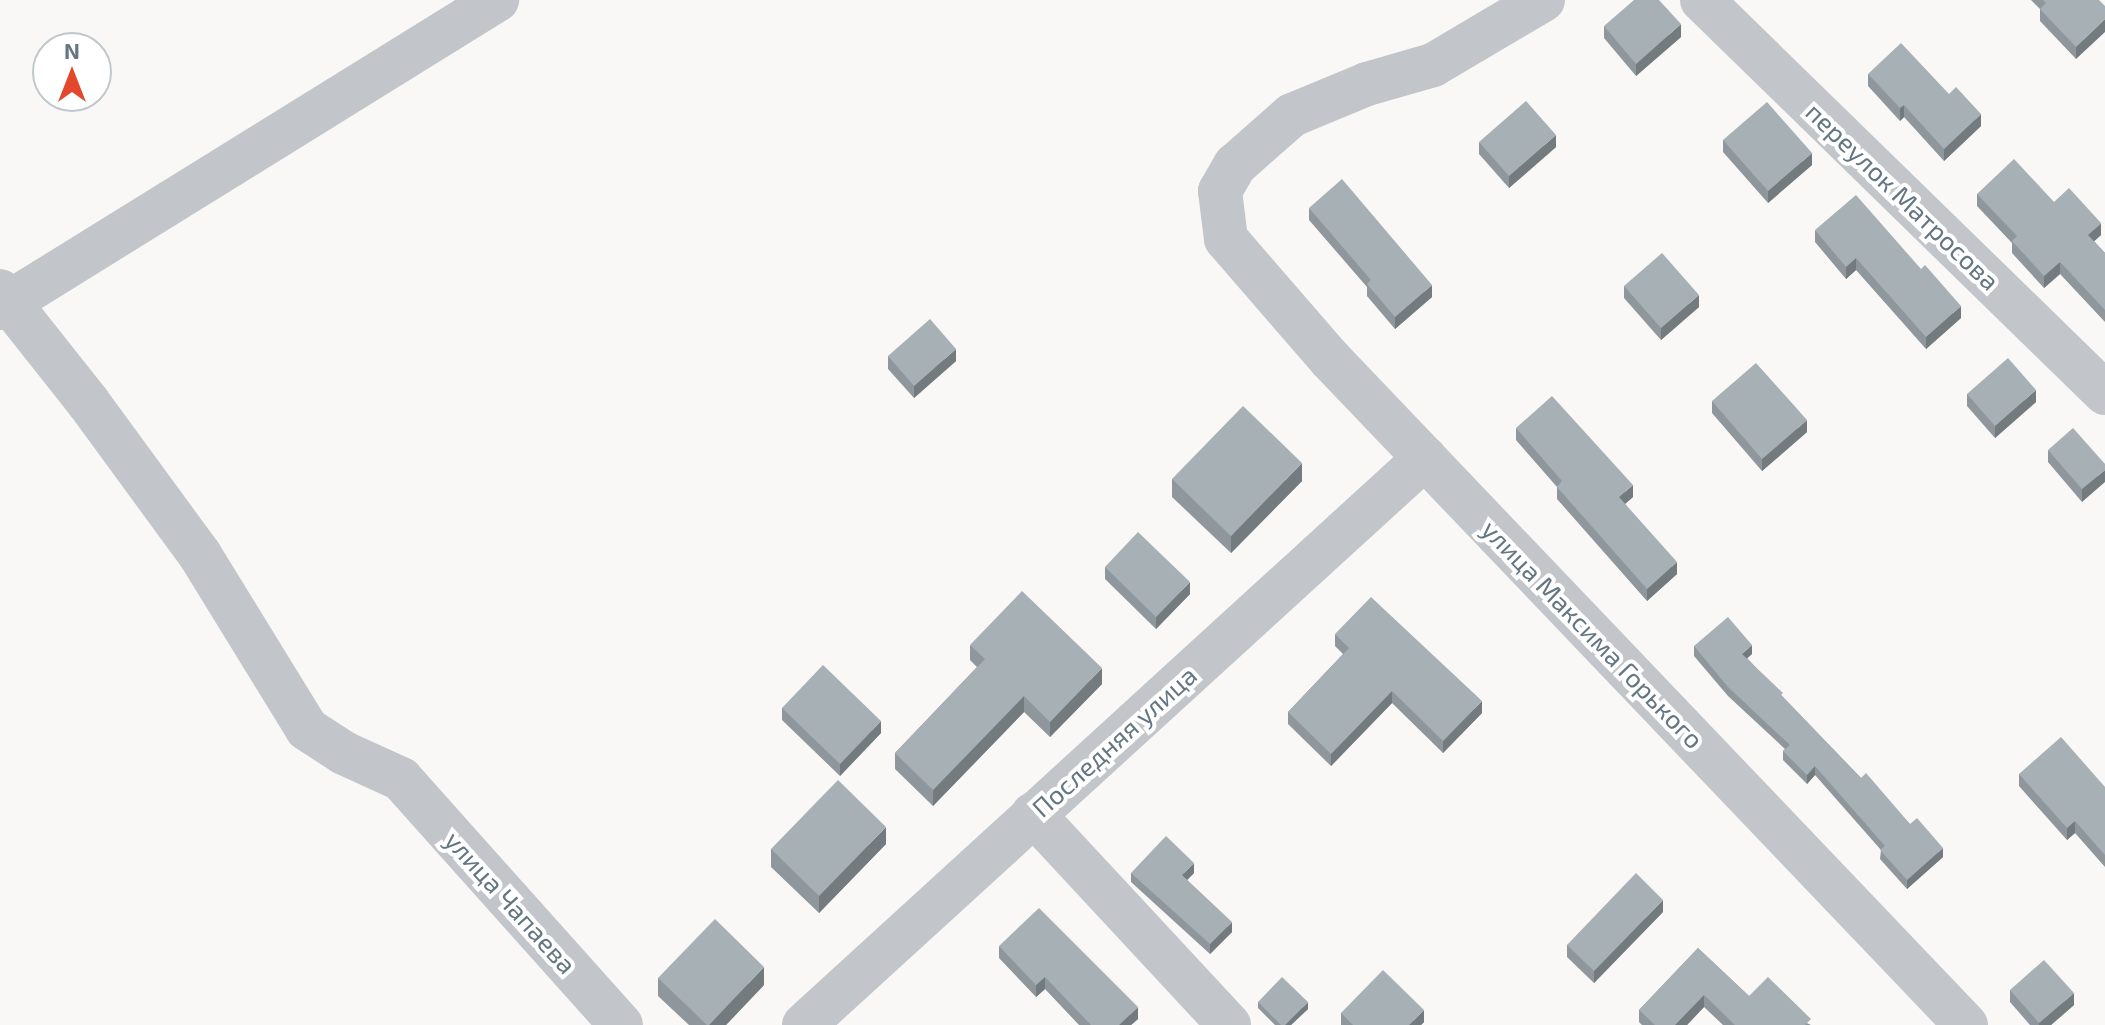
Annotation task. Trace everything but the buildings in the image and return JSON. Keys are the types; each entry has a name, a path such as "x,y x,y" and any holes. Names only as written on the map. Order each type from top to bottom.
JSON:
{"street":[{"path":"3,301 497,0"},
{"name":"улица Максима Горького","path":"1543,0 1433,65 1367,84 1292,115 1235,165 1220,191 1226,239 1330,359 1966,1025"},
{"name":"переулок Матросова","path":"1702,0 2105,393"},
{"name":"улица Чапаева","path":"3,301 88,402 200,555 307,729 344,753 401,779 621,1025"},
{"name":"Последняя улица","path":"804,1025 1425,458"},
{"path":"1033,814 1229,1025"}]}
